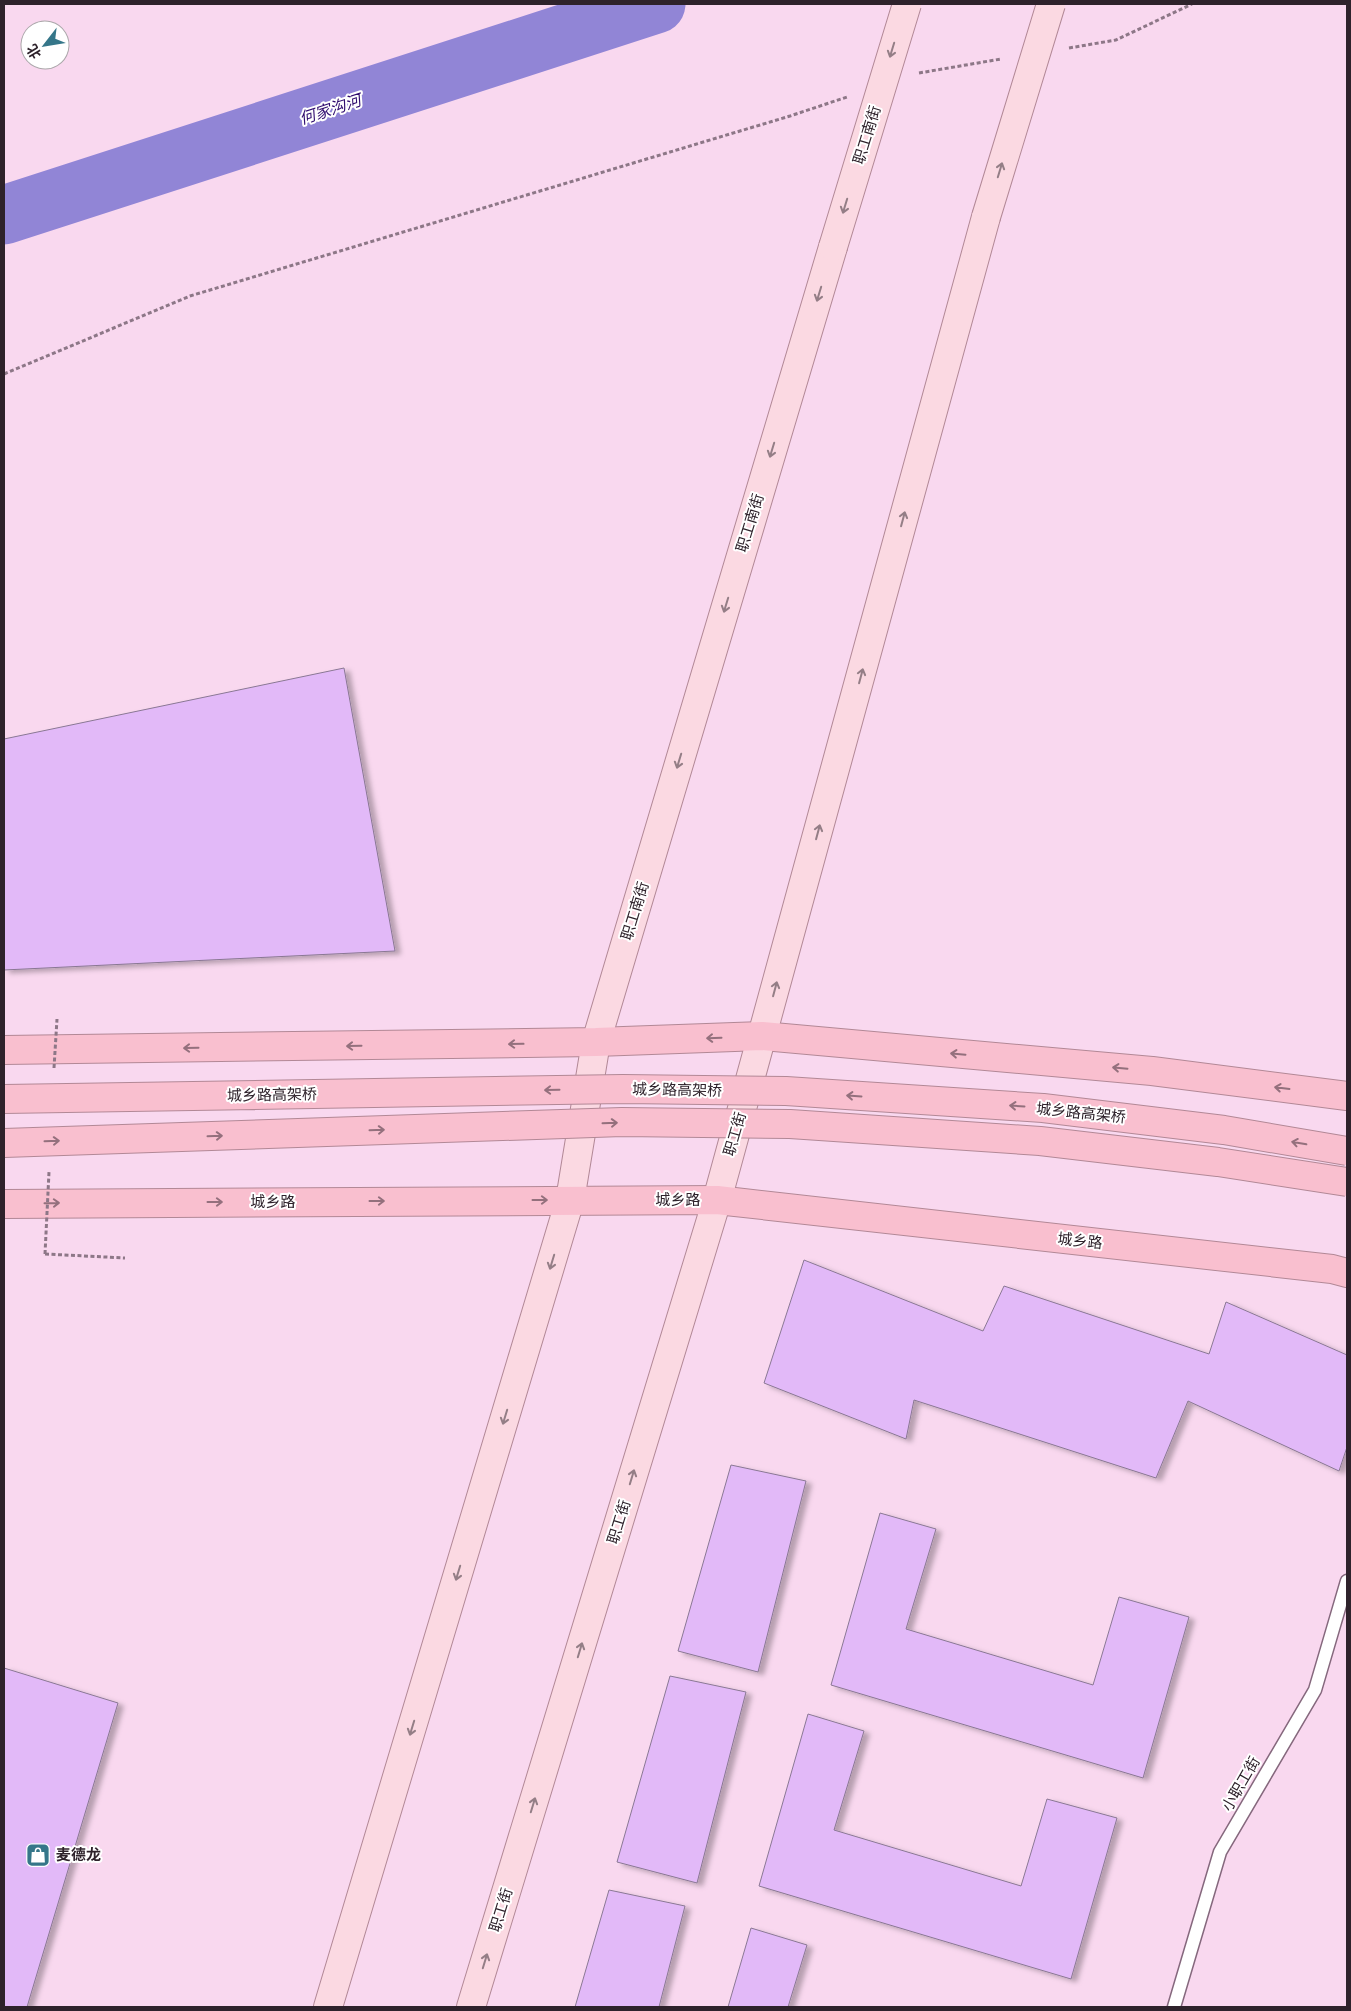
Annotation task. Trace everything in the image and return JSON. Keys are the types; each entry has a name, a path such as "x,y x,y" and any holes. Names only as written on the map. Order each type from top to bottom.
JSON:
{"highway":[{"path":"4,1050 596,1042 762,1036 1152,1071 1347,1096"},
{"name":"城乡路高架桥","path":"4,1100 624,1089 786,1091 1043,1108 1224,1130 1347,1151"},
{"path":"4,1142 622,1122 790,1124 1040,1141 1218,1162 1347,1182"},
{"name":"城乡路","path":"4,1204 716,1200 1347,1273"}],"main road":[{"name":"职工南街","path":"596,1042 832,247 907,4"},
{"path":"762,1036 986,217 1050,4"},
{"name":"职工街","path":"471,2007 716,1200 762,1036"},
{"path":"328,2007 570,1200 596,1042"}],"lane":[{"name":"小职工街","path":"1174,2007 1220,1852 1315,1690 1347,1581"}],"path":[{"path":"1068,48 1116,40 1192,4"},
{"path":"917,74 1002,59"},
{"path":"4,374 190,296 790,116 853,95"},
{"path":"45,1254 125,1258"}],"building":[{"path":"344,668 395,951 4,970 4,739"},
{"path":"804,1260 983,1331 1004,1286 1209,1354 1226,1302 1347,1355 1347,1447 1339,1471 1188,1401 1156,1478 914,1400 906,1439 764,1383"},
{"path":"731,1465 806,1481 758,1672 678,1651"},
{"path":"880,1513 936,1529 906,1629 1093,1685 1119,1597 1189,1617 1143,1778 831,1685"},
{"name":"麦德龙","path":"4,1668 118,1703 27,2007 4,2007"},
{"path":"670,1676 746,1692 697,1883 617,1862"},
{"path":"808,1714 864,1731 834,1830 1021,1886 1047,1799 1117,1818 1071,1979 759,1886"},
{"path":"609,1890 685,1906 659,2007 575,2007"},
{"path":"751,1928 807,1945 788,2007 728,2007"}],"waterway":[{"name":"何家沟河","path":"4,215 656,4"}],"place":[{"name":"麦德龙","path":"38,1855"}]}
